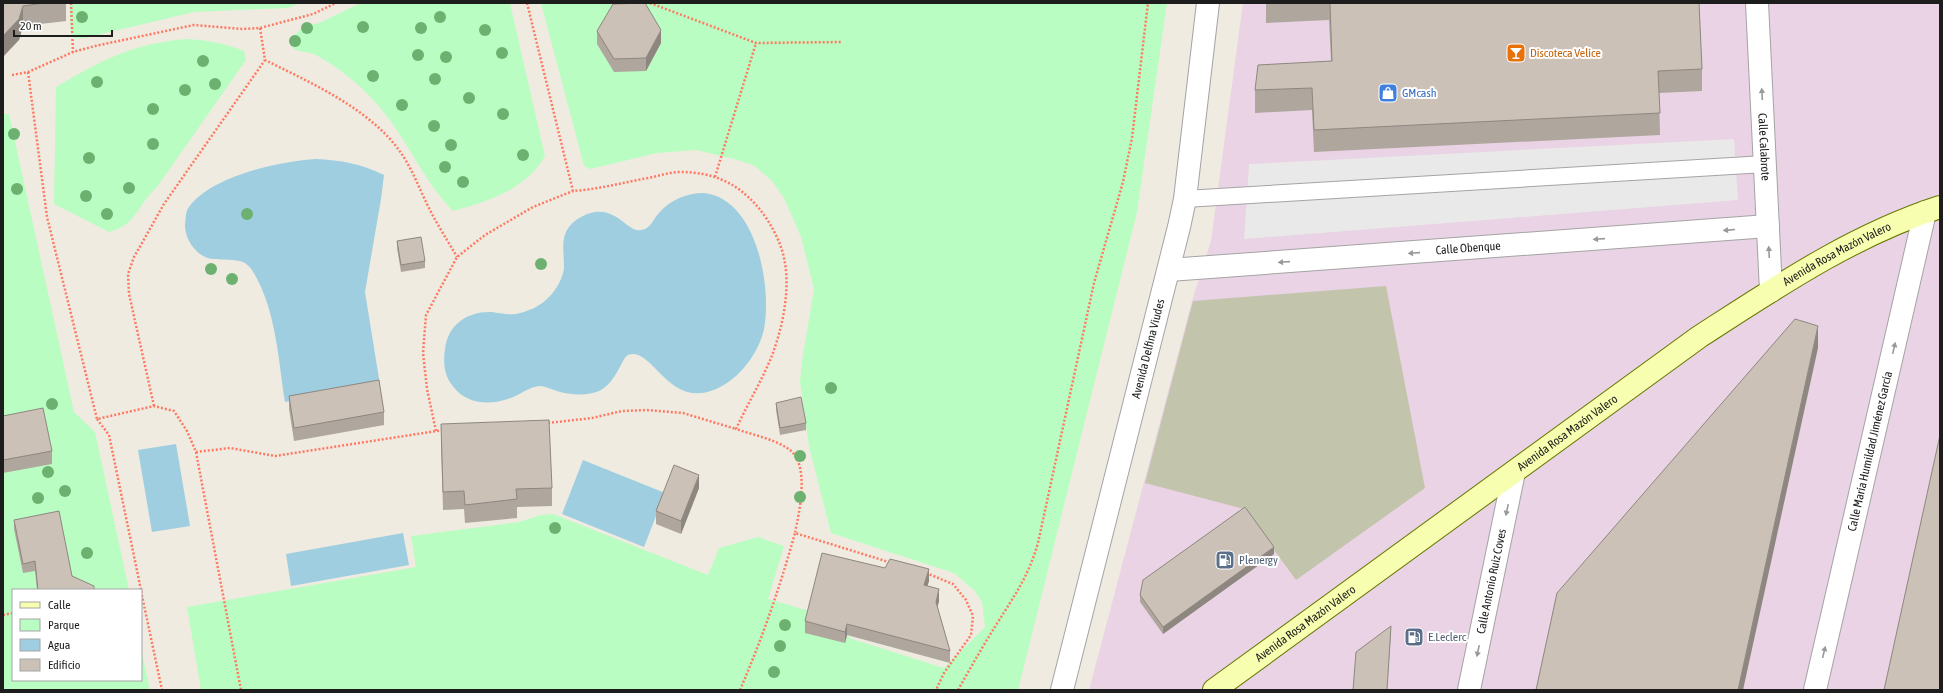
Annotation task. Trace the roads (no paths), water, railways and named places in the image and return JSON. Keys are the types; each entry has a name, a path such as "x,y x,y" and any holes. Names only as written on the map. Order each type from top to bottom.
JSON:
{"main road":[{"name":"Avenida Rosa Mazón Valero","path":"1214,690 1699,337 1771,290 1827,258 1880,230 1932,209"}],"street":[{"name":"Avenida Delfina Viudes","path":"1062,690 1169,270 1185,198 1208,3"},
{"name":"Calle Calabrote","path":"1757,3 1771,290"},
{"name":"Calle María Humildad Jiménez García","path":"1816,690 1932,209"},
{"name":"Calle Obenque","path":"1169,270 1768,226"},
{"name":"Calle Antonio Ruiz Coves","path":"1469,690 1514,472"}],"lane":[{"path":"1185,198 1765,164"}],"water":[{"path":"316,159 351,163 384,175 365,292 380,385 285,402 275,334 266,300 260,285 252,270 247,265 235,260 213,259 200,254 191,245 186,233 186,216 189,207 199,196 229,179 266,167 301,160"},
{"path":"704,193 722,199 737,211 748,228 757,248 763,269 766,311 762,337 755,352 745,366 727,383 707,392 691,393 677,388 646,360 637,355 628,355 625,357 610,382 599,391 589,394 567,393 539,386 505,400 496,402 480,402 464,397 449,381 444,358 447,340 455,326 467,317 475,314 492,312 516,314 534,308 546,300 561,280 564,268 564,240 566,233 574,222 581,217 592,213 602,212 611,214 636,230 641,230 647,228 658,214 673,201 691,194"},
{"path":"176,444 190,526 152,532 138,450"},
{"path":"583,460 665,493 644,547 562,514"},
{"path":"403,533 409,565 291,586 286,554"}],"place":[{"name":"Discoteca Velice","path":"1516,53"},
{"name":"GMcash","path":"1388,93"},
{"name":"Plenergy","path":"1225,560"},
{"name":"E.Leclerc","path":"1414,637"}]}
